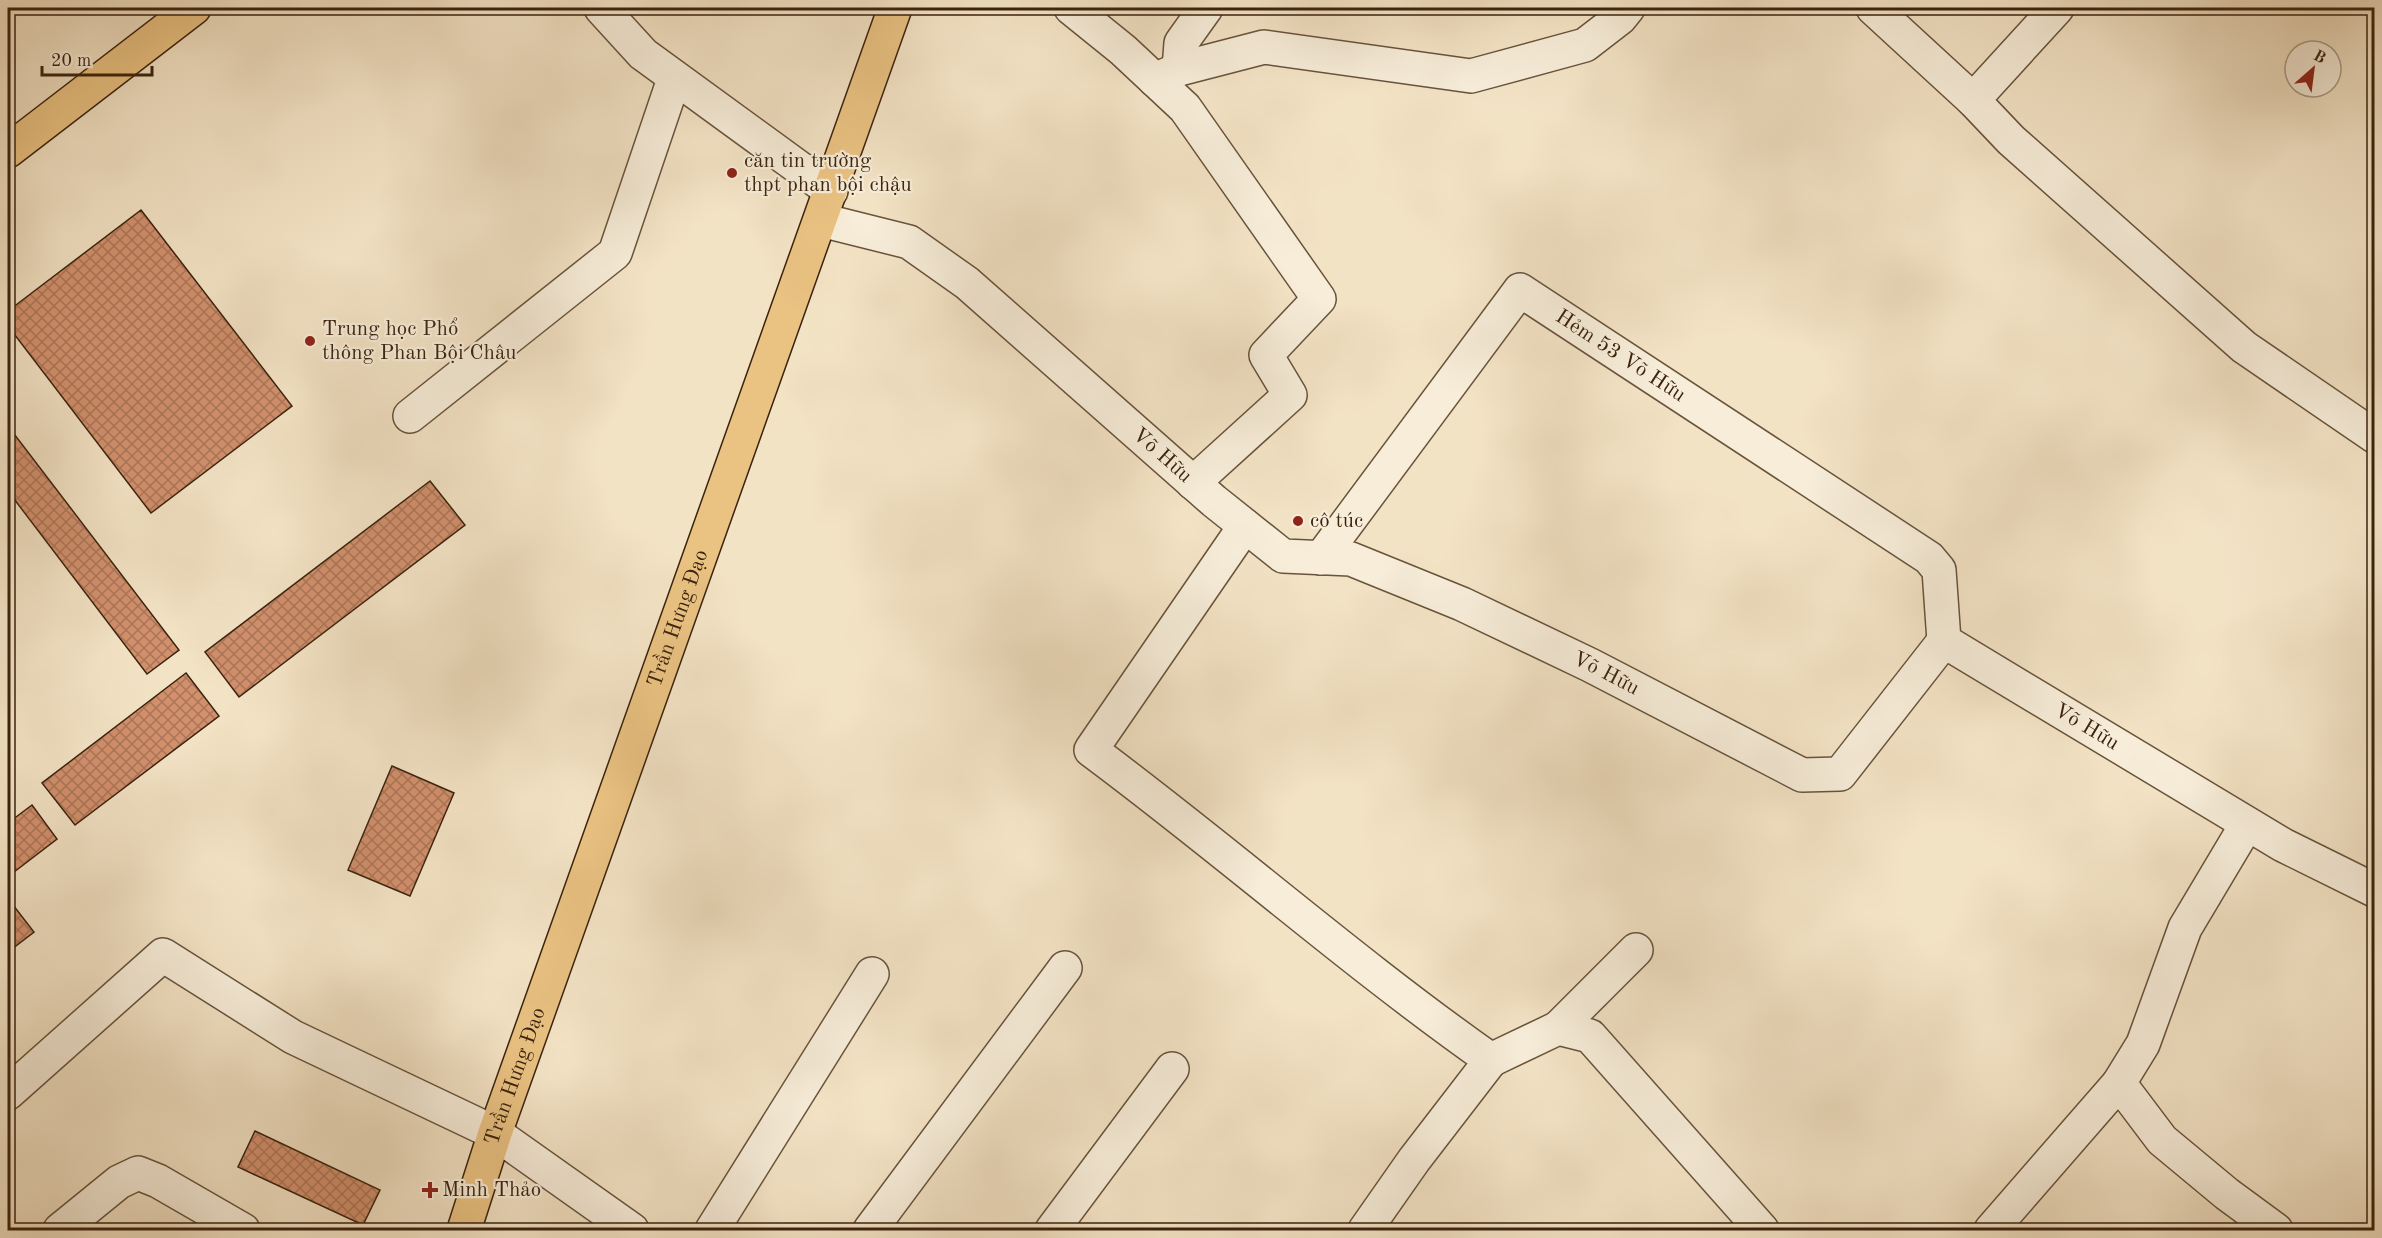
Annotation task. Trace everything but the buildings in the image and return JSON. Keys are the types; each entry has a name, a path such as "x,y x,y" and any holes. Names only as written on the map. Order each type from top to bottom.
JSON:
{"main road":[{"path":"8,151 194,8"},
{"name":"Trần Hưng Đạo","path":"464,1230 495,1132 895,8"}],"street":[{"path":"601,8 643,54 826,206"},
{"path":"1071,8 1167,74 1185,108 1319,299 1266,355 1290,395 1193,483"},
{"path":"1167,74 1181,43 1206,8"},
{"path":"1167,74 1264,47 1471,76 1585,45 1620,18 1628,8"},
{"path":"1873,8 1973,100 2011,140 2244,347 2374,436"},
{"path":"1973,100 2057,8"},
{"path":"410,416 615,253 674,79"},
{"name":"Võ Hữu","path":"826,206 909,242 967,283 1193,483 1283,556 1352,559 1462,604 1590,665 1802,775 1840,774 1944,641 2283,845 2374,890"},
{"name":"Hẻm 53 Võ Hữu","path":"1321,558 1520,290 1929,558 1939,570 1944,641"},
{"path":"1245,526 1091,750 1174,812 1411,1004 1491,1060"},
{"path":"1991,1230 2086,1124 2119,1083 2143,1044 2185,928 2247,824"},
{"path":"1365,1230 1414,1160 1491,1060 1558,1028 1636,950"},
{"path":"8,1093 162,955 293,1036 495,1132 632,1230"},
{"path":"870,1230 1065,968"},
{"path":"712,1230 872,974"},
{"path":"1558,1028 1590,1036 1762,1230"},
{"path":"1052,1230 1172,1069"},
{"path":"2119,1083 2162,1140 2227,1194 2276,1230"},
{"path":"60,1230 120,1182 138,1173 158,1181 243,1230"}],"place":[{"name":"căn tin trường thpt phan bội chậu","path":"732,173"},
{"name":"Trung học Phổ thông Phan Bội Châu","path":"310,341"},
{"name":"cô túc","path":"1298,521"},
{"name":"Minh Thảo","path":"430,1190"}]}
